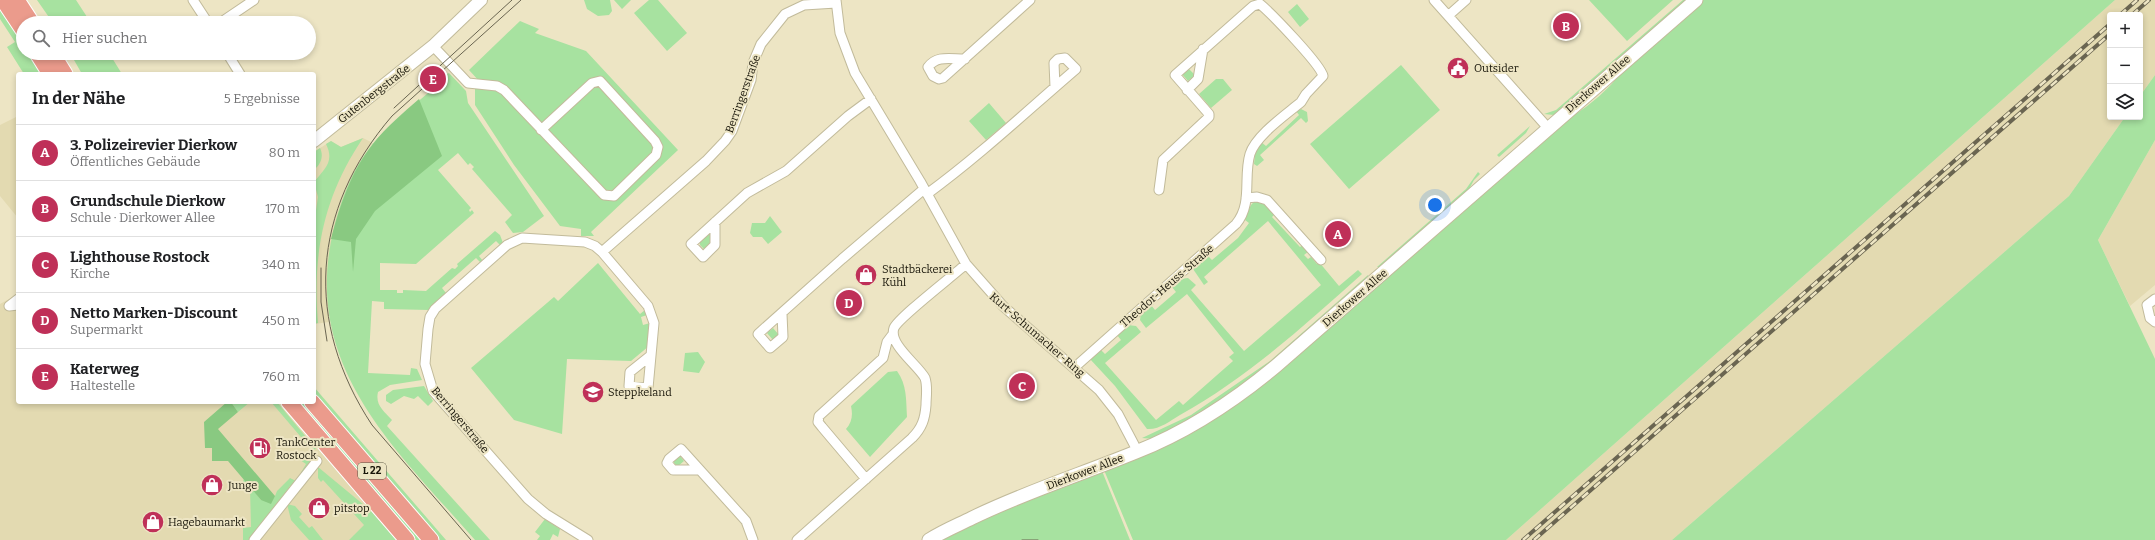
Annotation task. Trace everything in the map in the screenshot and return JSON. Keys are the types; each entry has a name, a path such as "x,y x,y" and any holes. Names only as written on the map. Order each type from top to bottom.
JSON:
{"main road":[{"path":"3,0 16,20"},
{"path":"17,0 27,16"},
{"name":"Dierkower Allee","path":"929,540 944,530 1008,501 1138,452 1190,426 1259,380 1696,0"},
{"path":"41,60 49,72"},
{"path":"57,60 65,72"},
{"name":"L 22","path":"290,404 407,540"},
{"name":"L 22","path":"314,404 431,540"},
{"name":"Dierkower Allee","path":"936,540 966,521"}],"street":[{"path":"193,0 203,16"},
{"path":"230,16 254,0"},
{"name":"Gutenbergstraße","path":"316,139 434,46 481,0"},
{"path":"965,59 1030,0"},
{"path":"1434,0 1449,15 1548,128"},
{"path":"1449,15 1466,0"},
{"name":"Kurt-Schumacher-Ring","path":"836,1 840,33 855,73 926,192 966,264 1003,306 1075,367 1109,402 1124,424 1138,452"},
{"name":"Berringerstraße","path":"602,252 706,161 725,141 732,131 751,80 753,63 762,44 785,14 804,5 836,1"},
{"name":"Theodor-Heuss-Straße","path":"1075,367 1236,224 1244,213 1249,160 1253,147 1260,138 1302,102 1306,94 1320,81 1322,72 1260,4 1253,6 1175,75 1209,117 1163,160 1159,190"},
{"path":"434,46 468,83 497,86 504,90 541,130 607,197 614,196 656,155 657,151 656,141 600,81 592,83 541,130"},
{"path":"1187,90 1198,79 1203,49"},
{"path":"231,60 239,72"},
{"path":"782,314 842,259 926,192 948,179 1055,87"},
{"path":"715,222 747,193 786,171 848,116 871,99"},
{"path":"1246,198 1257,197 1267,200 1321,260"},
{"name":"Berringerstraße","path":"588,540 546,514 528,499 433,391 425,364 430,317 435,309 507,245 522,238 560,239 585,242 595,246 602,252 648,306 652,315 654,333 650,356"},
{"path":"866,479 818,422 819,416 883,358 887,342 893,334 896,324 966,264"},
{"path":"2154,322 2148,313 2148,305 2155,299"},
{"path":"797,540 917,433 925,414 927,388 924,378 897,345 893,334"},
{"path":"254,540 316,461"},
{"path":"699,470 746,521 753,540"}],"shaded area":[{"path":"2115,0 2155,0 2155,75 2143,92 2143,12 2107,12 2107,120 2123,120 2069,196 1672,540 1506,540"},
{"path":"16,117 16,216 0,196 0,125"},
{"path":"363,138 373,143 364,155 346,191 338,215 330,251 328,270 329,322 316,324 316,151 331,141 341,147"},
{"path":"2155,140 2155,285 2130,306 2098,240"},
{"path":"16,295 16,404 280,404 398,540 0,540 0,304"}],"green space":[{"path":"0,0 16,21 16,60 41,60 49,72 23,72 7,47 15,42 0,19"},
{"path":"37,0 76,0 86,16 48,16"},
{"path":"584,0 610,0 612,11 609,15 598,16 587,9"},
{"path":"614,0 631,0 622,9"},
{"path":"649,0 658,0 687,33 667,51 634,13"},
{"path":"1589,0 1673,0 1627,41"},
{"path":"1683,0 1687,0 1558,112 1554,115 1544,114 1556,110"},
{"path":"1702,0 2115,0 1506,540 1133,540 1104,470 1188,433 1566,120 1582,110 1599,96 1615,80 1626,65"},
{"path":"1297,4 1309,19 1300,27 1288,12"},
{"path":"520,21 539,29 535,33 586,51 678,150 591,232 594,236 581,236 581,229 560,226 514,165 475,105 475,89 480,82 469,70"},
{"path":"74,60 113,60 121,72 81,72"},
{"path":"1401,65 1440,110 1349,189 1310,144"},
{"path":"1188,68 1195,75 1188,81 1182,74"},
{"path":"449,73 466,91 468,103 544,216 523,232 513,233 505,222 512,215 472,169 474,167 470,163 468,165 458,153 438,170 471,208 469,210 470,212 472,210 474,213 416,264 380,263 380,290 397,290 397,293 403,293 403,290 426,291 452,268 455,269 458,266 457,264 495,231 500,235 503,243 501,246 496,241 479,256 483,261 481,263 476,258 442,288 446,293 429,310 384,309 384,302 372,301 368,373 410,375 411,368 417,369 422,380 390,385 378,392 377,397 379,404 383,411 392,420 387,426 490,540 475,540 386,437 361,400 342,362 330,321 327,277 334,228 350,180 369,148 377,139 428,93 440,79"},
{"path":"2155,75 2155,140 2098,240 2155,359 2155,540 1672,540 2069,196 2123,120 2143,120 2143,92"},
{"path":"1216,79 1223,79 1232,90 1211,108 1199,94"},
{"path":"419,99 442,156 375,211 356,239 353,272 351,242 331,239 347,189 358,166 373,144 389,126"},
{"path":"989,103 1006,123 986,140 969,121"},
{"path":"1301,109 1307,112 1308,121 1306,123 1301,118 1260,155 1264,160 1257,166 1254,164 1255,154 1261,142 1266,146 1299,115 1296,111"},
{"path":"1530,126 1526,133 1499,157 1497,155"},
{"path":"363,138 339,182 330,204 324,226 319,249 317,273 318,323 316,324 316,210 318,197 316,180 325,169 329,161 326,144 331,141 341,147"},
{"path":"320,148 322,154 321,160 316,168 316,151"},
{"path":"1478,172 1480,174 1474,180 1468,191 1381,267 1377,267 1466,189"},
{"path":"1259,200 1276,213 1272,217 1300,247 1304,244 1309,251 1304,255 1308,259 1311,257 1317,264 1319,262 1339,286 1358,270 1362,274 1297,331 1229,384 1164,425 1147,429 1115,386 1090,359 1100,349 1105,354 1121,340 1117,335 1128,325 1136,326 1141,332 1105,363 1156,420 1179,401 1183,405 1233,361 1229,357 1234,353 1187,294 1146,328 1140,320 1141,313 1151,305 1155,310 1176,292 1172,287 1180,279 1188,278 1196,285 1191,290 1244,351 1321,285 1268,221 1204,277 1208,282 1204,285 1193,269 1207,255 1212,260 1238,238 1249,223 1245,220 1251,205"},
{"path":"770,216 782,232 768,244 762,237 753,237 750,233 752,223 765,223"},
{"path":"709,233 712,235 709,246 704,249 700,245 700,241"},
{"path":"598,263 640,314 645,310 647,315 641,317 643,325 650,323 649,346 631,361 567,359 562,434 514,420 471,368 554,297 558,301"},
{"path":"1368,275 1368,279 1271,364 1228,396 1191,419 1154,439 1142,438 1191,415 1270,361"},
{"path":"773,328 779,335 773,340 767,333"},
{"path":"698,352 705,362 699,373 683,371 685,353"},
{"path":"897,371 903,382 907,417 870,457 846,429 852,418 851,406 888,372"},
{"path":"424,386 433,401 428,406 418,396 414,399 404,396 391,404 386,401 386,395 393,390"},
{"path":"316,389 446,540 437,540 316,399"},
{"path":"225,404 232,404 238,412 218,429 275,496 271,504 261,500 228,461 212,461 212,448 205,448 204,422"},
{"path":"232,404 248,404 238,412"},
{"path":"273,404 279,404 316,449 312,450"},
{"path":"299,404 308,404 425,540 416,540"},
{"path":"679,455 684,461 677,467 672,460"},
{"path":"302,458 310,460 311,463 294,487 290,486 251,540 243,540 243,528 251,527 250,488 243,487 244,479 261,500 275,496 277,491 290,478 296,481 306,464 300,460"},
{"path":"1100,466 1130,540 936,540"},
{"path":"318,467 370,510 396,540 349,540 364,525 323,480 321,482 318,478"},
{"path":"287,504 295,506 302,514 299,517 309,528 312,526 323,540 309,540 291,520"},
{"path":"545,519 560,529 558,537 553,534 550,540 537,540 540,536 535,532"}],"tram line":[{"path":"394,108 512,0"},
{"path":"471,540 372,425 350,386 335,346 327,307 326,267 332,228 345,189 365,152 392,116 521,0"},
{"path":"321,268 321,302 327,341"},
{"path":"1022,540 1038,540"}],"railway":[{"path":"2123,12 2137,0"},
{"path":"2135,12 2149,0"},
{"path":"1523,540 2107,27"},
{"path":"1534,540 2107,37"}],"place":[{"name":"Grundschule Dierkow","path":"1566,26"},
{"name":"Outsider","path":"1458,68"},
{"name":"Katerweg","path":"433,79"},
{"name":"3. Polizeirevier Dierkow","path":"1338,234"},
{"name":"Stadtbäckerei Kühl","path":"866,275"},
{"name":"Netto Marken-Discount","path":"849,303"},
{"name":"Lighthouse Rostock","path":"1022,386"},
{"name":"Steppkeland","path":"593,392"},
{"name":"TankCenter Rostock","path":"260,448"},
{"name":"Junge","path":"212,485"},
{"name":"pitstop","path":"319,508"},
{"name":"Hagebaumarkt","path":"153,522"}]}
